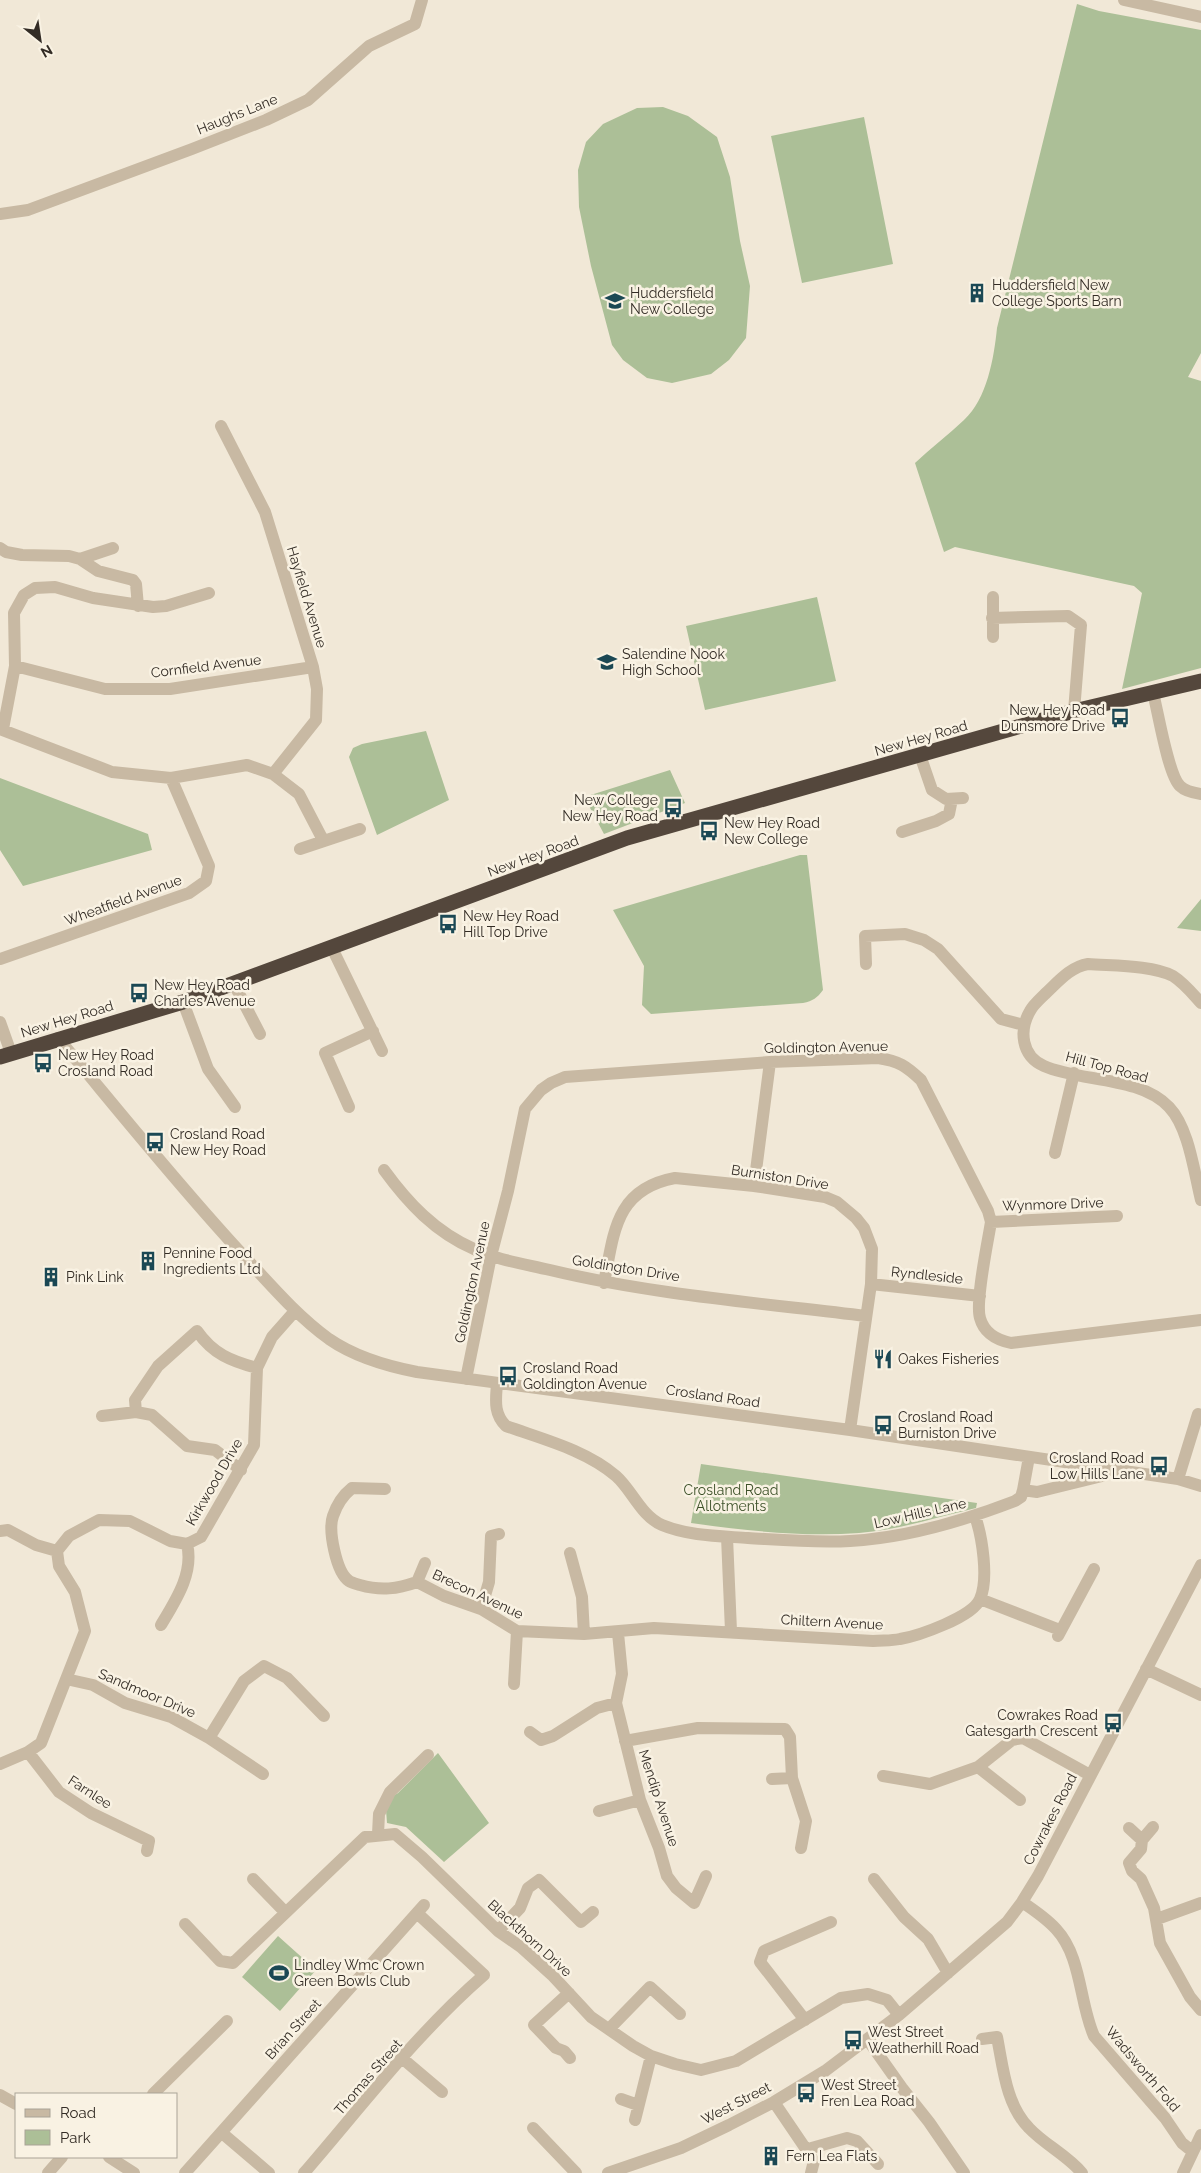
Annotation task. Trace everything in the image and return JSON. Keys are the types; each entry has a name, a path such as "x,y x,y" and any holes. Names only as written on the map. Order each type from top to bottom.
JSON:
{"highway":[{"name":"New Hey Road","path":"6,1055 183,1002 627,838 1074,711 1201,681"}],"street":[{"name":"Haughs Lane","path":"0,214 28,210 266,120 308,100 369,46 415,24 422,0"},
{"path":"1124,0 1201,17"},
{"name":"Hayfield Avenue","path":"221,426 265,512 313,667 317,689 316,720 273,774"},
{"path":"0,548 6,552 22,555 69,556 80,559 98,571 133,580 136,584 138,606"},
{"path":"80,559 113,548"},
{"path":"209,593 166,606 138,606 93,598 55,587 35,588 24,595 14,614 15,666 1,729 112,772 170,778 247,765 273,774 299,794 323,840"},
{"path":"993,597 993,637"},
{"path":"992,618 1068,616 1081,625 1074,711"},
{"name":"Cornfield Avenue","path":"15,666 105,689 170,689 313,667"},
{"path":"1153,693 1172,772 1179,786 1192,793 1201,794"},
{"path":"902,832 936,821 949,814 958,798 946,799 932,790 920,755"},
{"name":"Wheatfield Avenue","path":"0,959 189,893 206,881 209,866 170,778"},
{"path":"300,849 360,829"},
{"path":"866,964 865,936 904,934 924,940 938,949 1001,1019 1024,1025 1030,1009 1060,980 1079,966 1088,964 1159,971 1173,976 1187,987 1201,1003"},
{"path":"332,948 382,1051"},
{"path":"234,984 260,1034"},
{"path":"183,1002 208,1070 235,1107"},
{"path":"0,1022 6,1055"},
{"name":"Hill Top Road","path":"1024,1025 1023,1038 1027,1052 1042,1065 1141,1090 1169,1106 1184,1132 1201,1200"},
{"path":"349,1107 325,1053 373,1031"},
{"name":"Crosland Road","path":"58,1038 211,1221 295,1311 330,1339 353,1352 386,1366 466,1379 850,1430 1109,1468 1178,1479 1201,1486"},
{"name":"Goldington Avenue","path":"466,1379 525,1109 540,1090 550,1083 565,1077 770,1062 878,1058 894,1060 908,1068 921,1080 988,1211 991,1222"},
{"path":"754,1186 770,1062"},
{"path":"1055,1153 1074,1073"},
{"name":"Goldington Drive","path":"384,1170 405,1199 437,1227 473,1249 492,1256 604,1283 866,1316"},
{"name":"Burniston Drive","path":"604,1283 616,1223 628,1203 638,1193 653,1184 675,1178 754,1186 825,1197 838,1202 856,1218 872,1249 870,1284 850,1430"},
{"name":"Wynmore Drive","path":"991,1222 1117,1216"},
{"path":"991,1222 980,1296 979,1317 986,1331 998,1340 1011,1343 1201,1320"},
{"name":"Ryndleside","path":"870,1284 980,1296"},
{"name":"Kirkwood Drive","path":"57,1551 69,1536 99,1520 130,1521 170,1541 188,1544 201,1537 254,1445 257,1368 272,1337 295,1311"},
{"path":"136,1412 135,1400 158,1366 197,1331 206,1343 231,1361 257,1368"},
{"name":"Low Hills Lane","path":"497,1383 496,1409 499,1418 506,1426 594,1462 616,1476 648,1515 660,1524 679,1530 728,1536 813,1542 892,1537 975,1516 1015,1501 1021,1496 1023,1490"},
{"path":"102,1416 136,1412 152,1415 187,1446 214,1450 241,1470"},
{"path":"1178,1479 1198,1414"},
{"path":"1029,1457 1023,1490 1037,1492 1102,1476 1109,1468"},
{"name":"Brecon Avenue","path":"385,1489 352,1488 342,1496 332,1518 334,1554 340,1569 349,1582 376,1589 396,1589 417,1582 444,1596 481,1609 517,1631 584,1634 618,1633"},
{"path":"975,1516 985,1571 980,1599 1059,1633 1094,1569"},
{"path":"0,1530 8,1530 36,1545 57,1551 59,1566 76,1592 85,1631 41,1743 28,1752 0,1764"},
{"path":"481,1609 489,1582 491,1536 499,1534"},
{"path":"728,1536 731,1631"},
{"path":"161,1625 181,1591 190,1557 188,1544"},
{"path":"570,1553 582,1597 584,1634"},
{"name":"Brecon Avenue","path":"417,1582 425,1562"},
{"name":"Cowrakes Road","path":"868,2040 900,2015 1007,1922 1022,1902 1038,1876 1201,1565"},
{"name":"Chiltern Avenue","path":"618,1633 654,1628 731,1631 873,1641 900,1639 929,1630 966,1613 980,1599"},
{"path":"514,1684 517,1631"},
{"name":"Mendip Avenue","path":"618,1633 622,1674 616,1703 640,1800 659,1848 667,1876 676,1888 694,1903 706,1876"},
{"path":"209,1738 244,1681 264,1666 287,1678 324,1716"},
{"path":"1146,1669 1201,1695"},
{"name":"Sandmoor Drive","path":"66,1679 93,1685 125,1703 171,1717 209,1738 263,1774"},
{"path":"530,1732 541,1740 553,1736 597,1708 616,1703"},
{"path":"625,1742 698,1728 785,1729 790,1737 792,1778 806,1821 801,1848"},
{"path":"883,1776 930,1784 978,1767 1012,1740 1023,1738 1090,1775"},
{"name":"Farnlee","path":"28,1752 59,1792 91,1813 151,1841"},
{"path":"185,1924 220,1961 229,1964 238,1960 285,1912 365,1837 378,1834 380,1814 390,1792 428,1755"},
{"path":"978,1767 1020,1800"},
{"path":"772,1779 792,1778"},
{"path":"599,1811 640,1800"},
{"path":"1153,1827 1142,1840 1141,1849 1129,1863 1132,1871 1141,1879 1157,1918 1160,1943 1181,1983 1201,2010"},
{"path":"1130,1828 1142,1840"},
{"name":"Blackthorn Drive","path":"378,1834 395,1834 422,1857 498,1931 521,1947 591,2017 633,2046 652,2056 675,2064 701,2070 736,2061 841,1998 868,1994 887,2000 900,2015"},
{"path":"253,1879 285,1912"},
{"path":"874,1879 904,1917 928,1940 948,1973"},
{"path":"498,1931 520,1908 528,1888 539,1880 581,1922 594,1912"},
{"name":"Wadsworth Fold","path":"1022,1902 1057,1930 1067,1945 1094,2036 1165,2118 1182,2143 1192,2151"},
{"path":"1157,1918 1201,1902"},
{"name":"Brian Street","path":"185,2173 420,1909 484,1975 476,1982"},
{"path":"805,2020 760,1962 764,1951 832,1922"},
{"name":"Thomas Street","path":"304,2173 403,2059 476,1982"},
{"path":"609,2029 650,1987 680,2014"},
{"path":"569,1993 534,2025 556,2048 564,2051 570,2058"},
{"path":"154,2093 227,2021"},
{"path":"982,2039 997,2037 1008,2086 1020,2116 1029,2128 1074,2164 1082,2173"},
{"path":"868,2040 964,2173"},
{"name":"West Street","path":"608,2173 681,2148 774,2102 868,2040"},
{"path":"635,2120 652,2056"},
{"path":"403,2059 442,2092"},
{"path":"0,2095 15,2103"},
{"path":"621,2099 638,2104"},
{"path":"774,2102 808,2149 814,2161 811,2173"},
{"path":"533,2128 576,2173"},
{"path":"222,2133 269,2173"},
{"path":"1183,2173 1201,2135"},
{"path":"808,2149 847,2138 857,2140 878,2164"},
{"path":"48,2173 61,2158"},
{"path":"111,2158 134,2173"}],"green space":[{"path":"1077,4 1099,11 1201,30 1201,353 1188,377 1201,381 1201,668 1122,689 1142,593 1134,586 955,547 944,552 915,463 964,420 972,411 984,390 994,352 997,328"},
{"path":"663,107 688,116 717,137 730,177 740,241 750,286 746,338 729,360 711,374 672,383 647,378 623,360 612,345 591,266 579,207 578,170 586,142 603,124 637,108"},
{"path":"864,117 893,264 802,283 771,136"},
{"path":"817,597 836,681 705,710 686,626"},
{"path":"426,731 449,800 377,835 349,757 353,748 362,744"},
{"path":"670,770 685,803 604,834 589,806 578,799"},
{"path":"0,778 148,834 152,850 23,886 0,850"},
{"path":"800,855 807,855 823,990 819,995 803,1003 651,1014 642,1005 644,966 613,910"},
{"path":"1201,899 1201,931 1177,928"},
{"name":"Crosland Road Allotments","path":"701,1464 977,1503 976,1508 903,1526 859,1533 775,1532 691,1523"},
{"path":"438,1753 489,1823 444,1862 406,1827 387,1823 386,1810 390,1798 398,1793"},
{"name":"Lindley Wmc Crown Green Bowls Club","path":"278,1936 316,1970 280,2011 242,1977"}],"place":[{"name":"Huddersfield New College Sports Barn","path":"977,293"},
{"name":"Huddersfield New College","path":"615,301"},
{"name":"Salendine Nook High School","path":"607,662"},
{"name":"New Hey Road Dunsmore Drive","path":"1120,718"},
{"name":"New College New Hey Road","path":"673,808"},
{"name":"New Hey Road New College","path":"709,831"},
{"name":"New Hey Road Hill Top Drive","path":"448,924"},
{"name":"New Hey Road Charles Avenue","path":"139,993"},
{"name":"New Hey Road Crosland Road","path":"43,1063"},
{"name":"Crosland Road New Hey Road","path":"155,1142"},
{"name":"Pennine Food Ingredients Ltd","path":"148,1261"},
{"name":"Pink Link","path":"51,1277"},
{"name":"Oakes Fisheries","path":"883,1359"},
{"name":"Crosland Road Goldington Avenue","path":"508,1376"},
{"name":"Crosland Road Burniston Drive","path":"883,1425"},
{"name":"Crosland Road Low Hills Lane","path":"1159,1466"},
{"name":"Cowrakes Road Gatesgarth Crescent","path":"1113,1723"},
{"name":"Lindley Wmc Crown Green Bowls Club","path":"279,1973"},
{"name":"West Street Weatherhill Road","path":"853,2040"},
{"name":"West Street Fren Lea Road","path":"806,2093"},
{"name":"Fern Lea Flats","path":"771,2156"}]}
